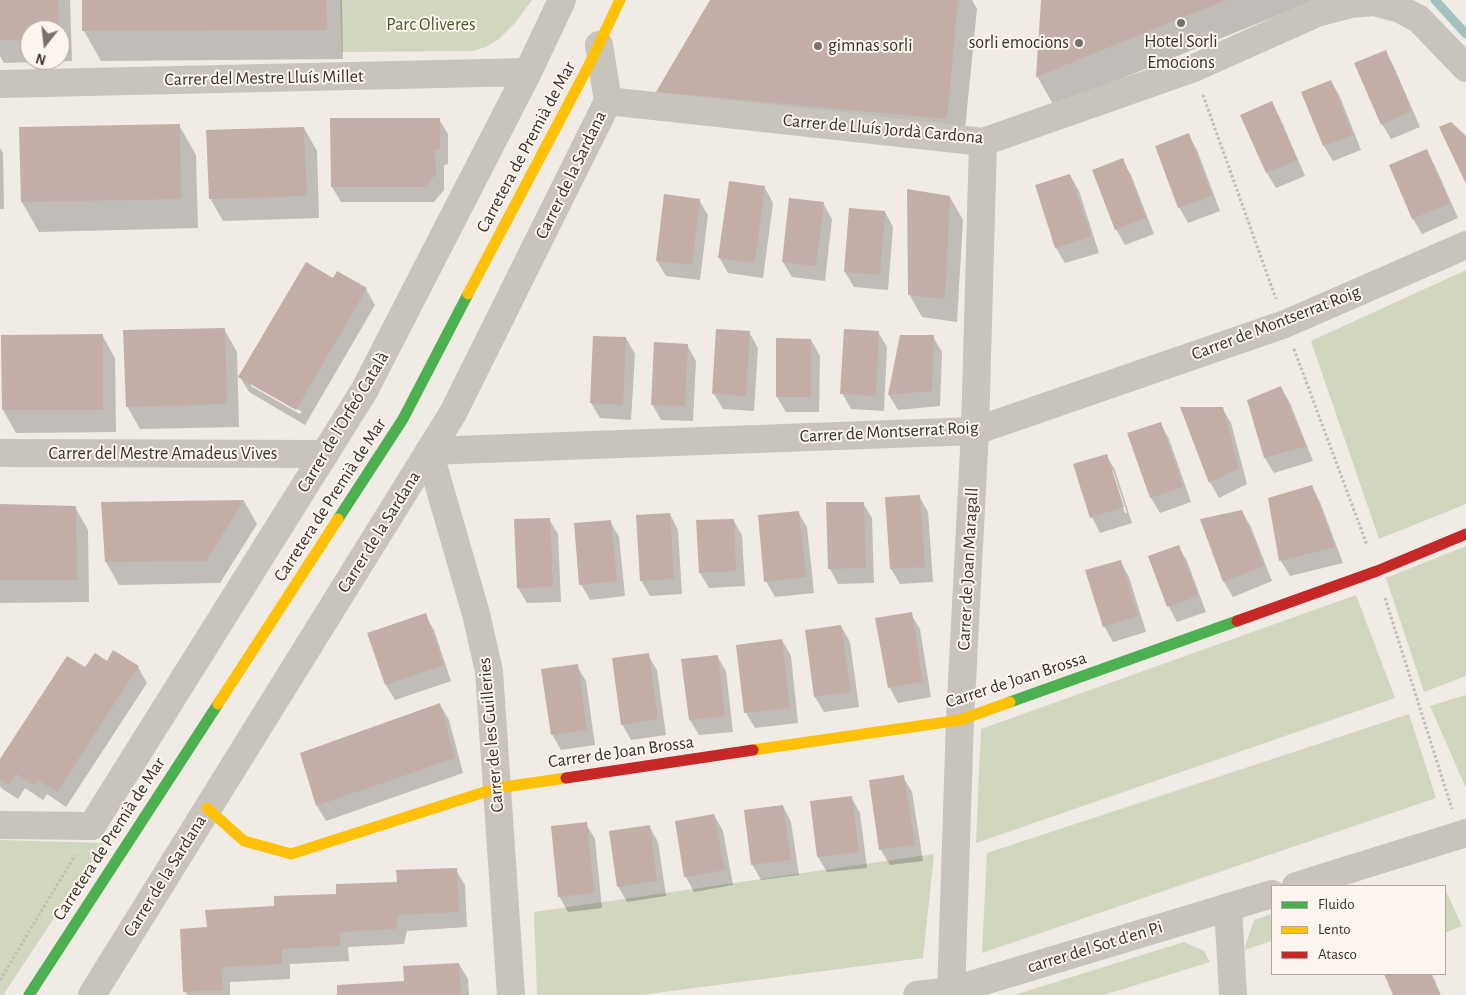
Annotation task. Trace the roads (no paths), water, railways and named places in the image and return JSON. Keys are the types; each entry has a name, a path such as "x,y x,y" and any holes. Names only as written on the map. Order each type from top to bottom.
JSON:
{"street":[{"name":"Carrer de l'Orfeó Català","path":"0,826 92,826 364,391 528,72 562,0"},
{"name":"Carretera de Premià de Mar","path":"29,995 403,419 599,45 620,0"},
{"name":"Carrer de Lluís Jordà Cardona","path":"608,100 983,142 1194,68 1318,13 1351,4 1374,2 1400,9 1419,19 1466,68"},
{"name":"Carrer de la Sardana","path":"92,995 454,412 608,100 599,45"},
{"name":"Carrer del Mestre Lluís Millet","path":"0,84 528,72"},
{"name":"Carrer de Joan Maragall","path":"951,993 960,720 975,431 983,142"},
{"name":"Carrer de Montserrat Roig","path":"429,451 975,431 1285,324 1466,245"},
{"name":"Carrer de les Guilleries","path":"429,451 476,614 488,671 511,995"},
{"name":"Carrer del Mestre Amadeus Vives","path":"0,453 325,454"},
{"name":"Carrer de Joan Brossa","path":"207,808 244,841 291,854 497,788 960,720 1377,571 1466,534"},
{"path":"1300,885 1464,840"},
{"name":"carrer del Sot d'en Pi","path":"917,995 951,993 1271,894"},
{"path":"1228,907 1233,995"}],"waterway":[{"path":"1435,0 1466,34"}],"place":[{"name":"Hotel Sorli Emocions","path":"1181,23"},
{"name":"sorli emocions","path":"1079,43"},
{"name":"gimnas sorli","path":"818,46"}],"park label":[{"name":"Parc Oliveres","path":"431,25"}]}
